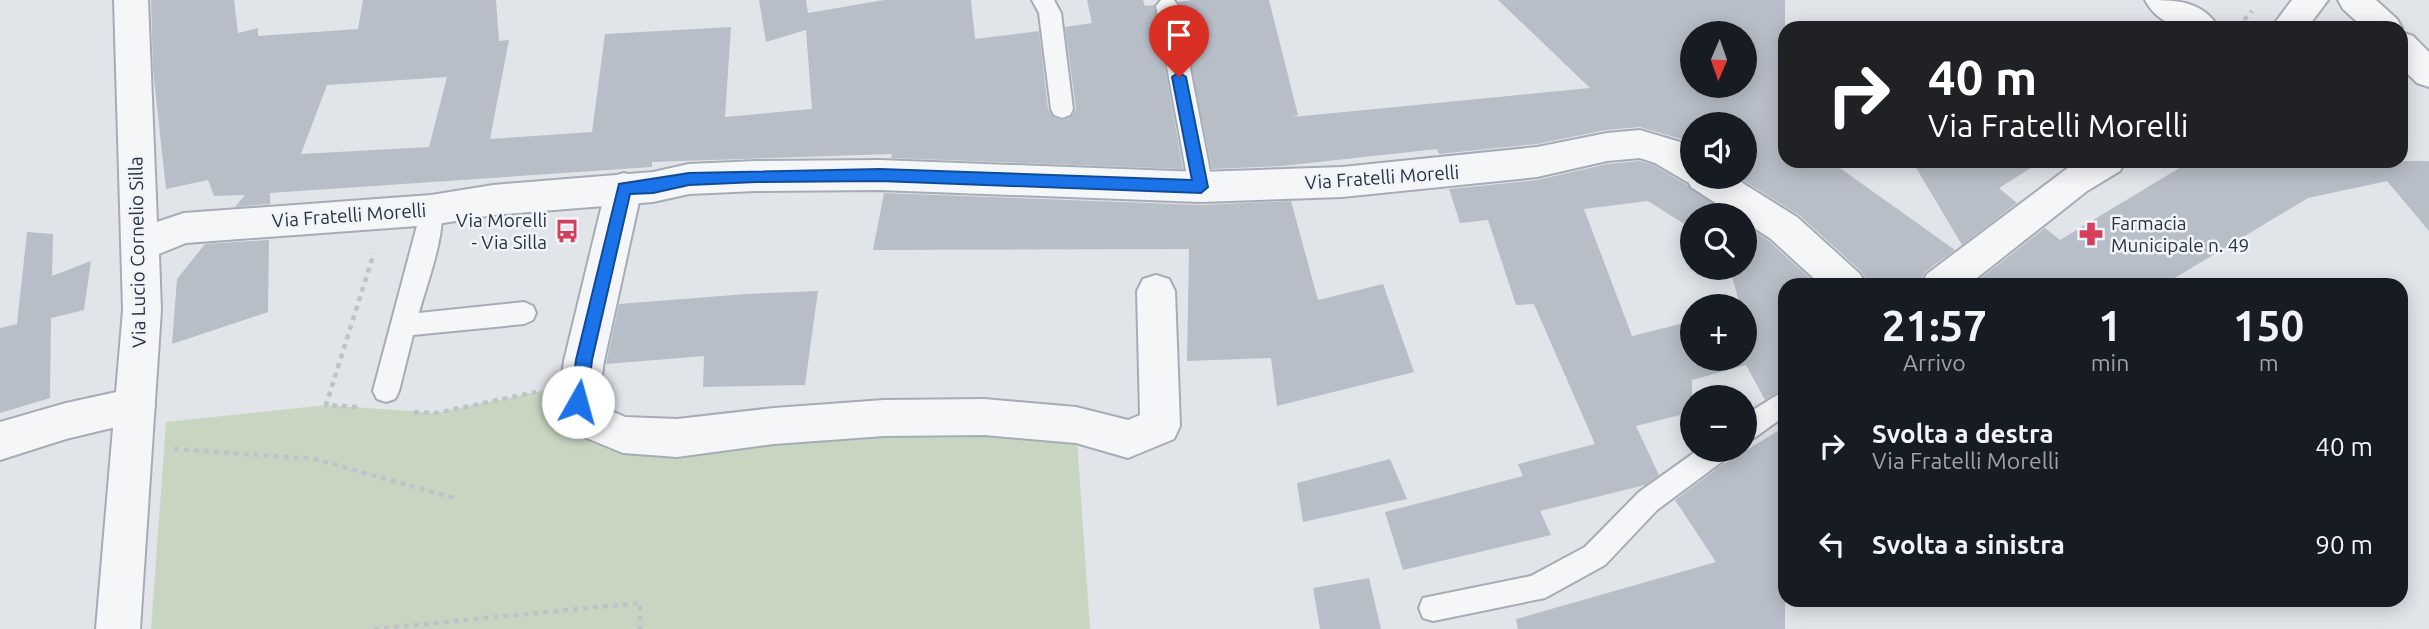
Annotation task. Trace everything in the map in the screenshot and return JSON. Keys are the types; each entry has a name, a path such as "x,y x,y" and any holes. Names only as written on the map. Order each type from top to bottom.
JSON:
{"street":[{"name":"Via Lucio Cornelio Silla","path":"118,629 142,310 131,0"},
{"path":"2162,0 2192,21"},
{"path":"2294,21 2311,0"},
{"path":"2355,0 2378,21"},
{"path":"2408,52 2429,75"},
{"name":"Via Fratelli Morelli","path":"138,246 184,228 430,210 493,200 653,187 689,179 756,176 1066,175 1201,187 1342,182 1536,162 1607,147 1640,144 1667,152 1680,161"},
{"path":"1949,278 2074,181 2095,168"},
{"path":"624,188 584,360 578,402 586,419 623,435 677,438 774,426 884,418 984,417 1076,425 1128,439 1160,426 1156,291"},
{"path":"1723,189 1784,228 1839,278"},
{"path":"0,441 66,421 135,406"}],"lane":[{"path":"1043,0 1050,13 1062,109"},
{"path":"1167,5 1201,187"},
{"path":"386,391 428,237 430,210"},
{"path":"402,325 524,313"},
{"path":"1757,421 1778,406"},
{"path":"1433,608 1535,589 1595,556 1648,501 1702,462"}],"path":[{"path":"165,448 315,459 454,498"},
{"path":"374,629 640,604 640,629"}],"green space":[{"path":"561,387 586,419 1076,425 1090,629 151,629 166,422 326,405 436,413"}],"building":[{"path":"151,0 234,0 238,33 258,28 258,36 358,29 363,0 496,0 499,41 509,40 490,139 592,132 605,34 731,27 725,117 812,109 806,30 766,42 759,0 806,0 808,13 884,0 971,0 975,39 1039,31 1048,109 1053,117 1063,120 1072,116 1076,109 1065,27 1092,23 1087,0 1143,0 1145,6 1154,5 1183,169 891,158 892,154 652,162 652,167 270,193 270,204 235,207 245,195 214,196 208,180 166,189 153,70","holes":["447,77 429,147 301,154 327,85"]},
{"path":"1269,0 1298,115 1293,117 1590,88 1498,0 1785,0 1785,21 1778,21 1778,168 1840,168 1955,250 1925,272 1922,278 1865,278 1862,272 1799,215 1757,189 1757,112 1680,112 1680,139 1640,127 1606,130 1537,144 1439,154 1437,149 1282,166 1212,169 1178,2"},
{"path":"1640,161 1654,165 1680,181 1680,189 1693,189 1713,203 1680,203 1680,221 1648,201 1584,209 1632,336 1680,324 1680,371 1724,371 1692,380 1692,385 1680,385 1680,415 1636,426 1659,475 1645,485 1540,511 1551,535 1403,570 1385,512 1523,476 1518,464 1595,444 1534,304 1516,305 1488,220 1460,223 1449,189 1537,180 1607,164"},
{"path":"2408,161 2429,161 2429,231 2387,181 2308,198 2175,278 1981,278 2045,228 2060,240 2179,168 2408,168"},
{"path":"1916,168 2031,168 1999,188 2017,203 1962,245"},
{"path":"884,193 1201,205 1291,201 1318,300 1383,284 1414,372 1277,406 1271,358 1187,361 1189,249 873,250"},
{"path":"27,232 53,234 52,276 91,261 84,310 51,318 50,398 0,413 0,328 17,324"},
{"path":"1757,233 1809,278 1778,278 1778,392 1765,400 1749,371 1757,371 1757,294 1737,294 1733,280 1757,280"},
{"path":"269,240 268,312 172,344 177,279 205,244"},
{"path":"818,291 805,385 703,387 704,356 606,364 619,304"},
{"path":"1778,431 1778,607 1785,607 1785,629 1518,629 1516,619 1716,562 1675,500 1727,462 1757,462 1757,444"},
{"path":"1390,459 1407,499 1303,522 1297,483"},
{"path":"1369,578 1381,629 1320,629 1313,588"}],"place":[{"name":"Via Morelli - Via Silla","path":"567,231"},
{"name":"Farmacia Municipale n. 49","path":"2091,234"}],"route":[{"path":"578,402 584,360 602,292 624,188 653,187 689,179 880,175 1201,187 1196,173 1179,77"}]}
